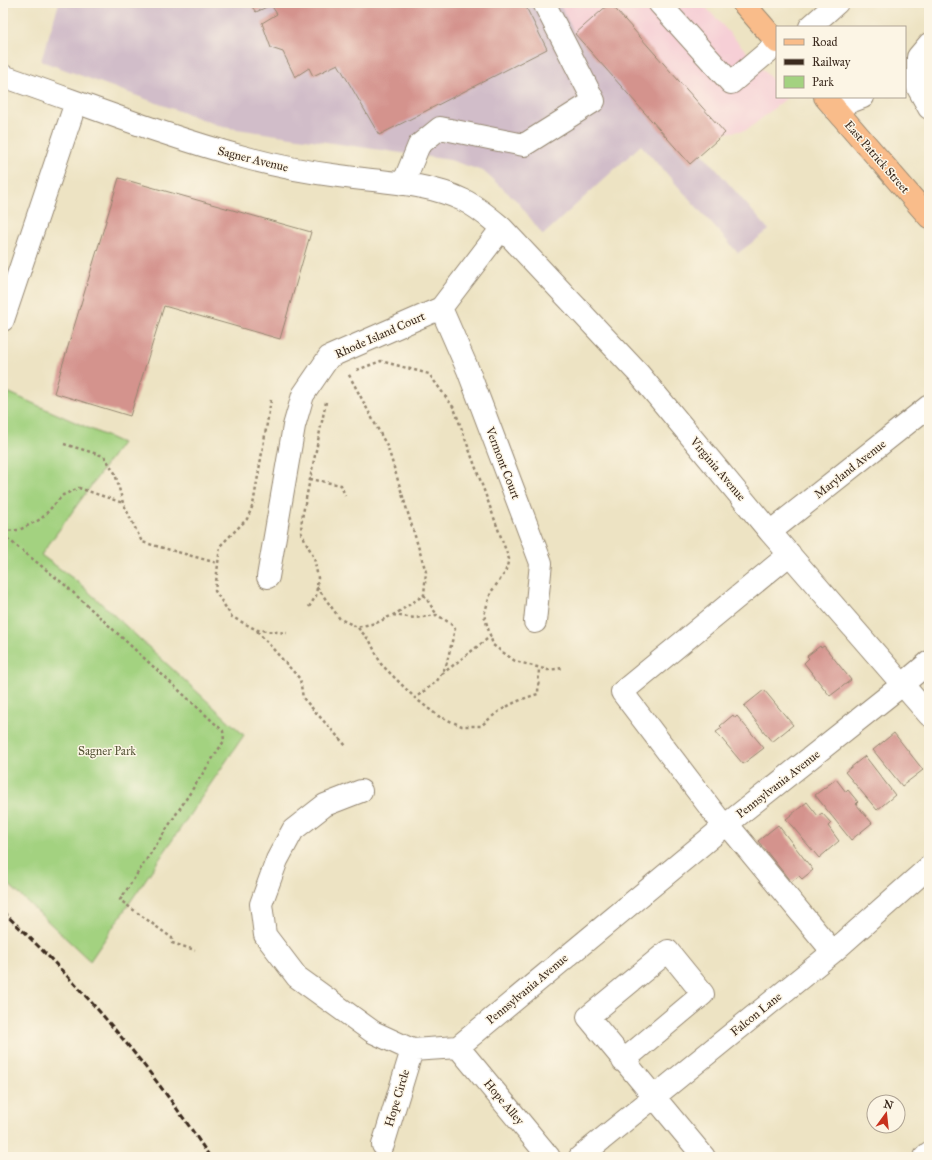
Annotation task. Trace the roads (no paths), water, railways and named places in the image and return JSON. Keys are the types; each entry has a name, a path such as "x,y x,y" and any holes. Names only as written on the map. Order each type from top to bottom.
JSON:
{"main road":[{"path":"743,3 776,42"},
{"name":"East Patrick Street","path":"829,102 929,217"}],"street":[{"path":"403,184 418,145 440,128 524,145 594,101 544,3"},
{"path":"659,3 731,83 776,44"},
{"path":"811,26 836,3"},
{"path":"929,44 918,57 912,79 929,108"},
{"name":"Sagner Avenue","path":"3,76 202,145 247,158 286,168 403,184 438,191 463,200 486,214 502,228"},
{"path":"829,102 856,98"},
{"path":"3,320 76,102"},
{"name":"Rhode Island Court","path":"268,577 294,426 303,394 329,357 441,308 502,228"},
{"name":"Virginia Avenue","path":"502,228 639,374 770,532 929,715"},
{"name":"Vermont Court","path":"441,308 471,378 541,564 535,622"},
{"name":"Maryland Avenue","path":"770,532 929,406"},
{"path":"790,554 622,692 726,825 833,952"},
{"name":"Pennsylvania Avenue","path":"458,1047 726,825 929,662"},
{"path":"361,791 325,805 293,830 277,860 261,904 265,935 297,977 373,1032 412,1050 458,1047"},
{"name":"Falcon Lane","path":"580,1157 833,952 929,867"},
{"path":"623,1061 703,994 668,951 588,1017 623,1061 653,1098 704,1157"},
{"name":"Hope Alley","path":"458,1047 549,1157"},
{"name":"Hope Circle","path":"382,1145 412,1050"},
{"path":"925,1157 929,1153"}],"railway":[{"path":"3,912 88,998 114,1028 164,1091 210,1157"}],"park label":[{"name":"Sagner Park","path":"107,751"}]}
